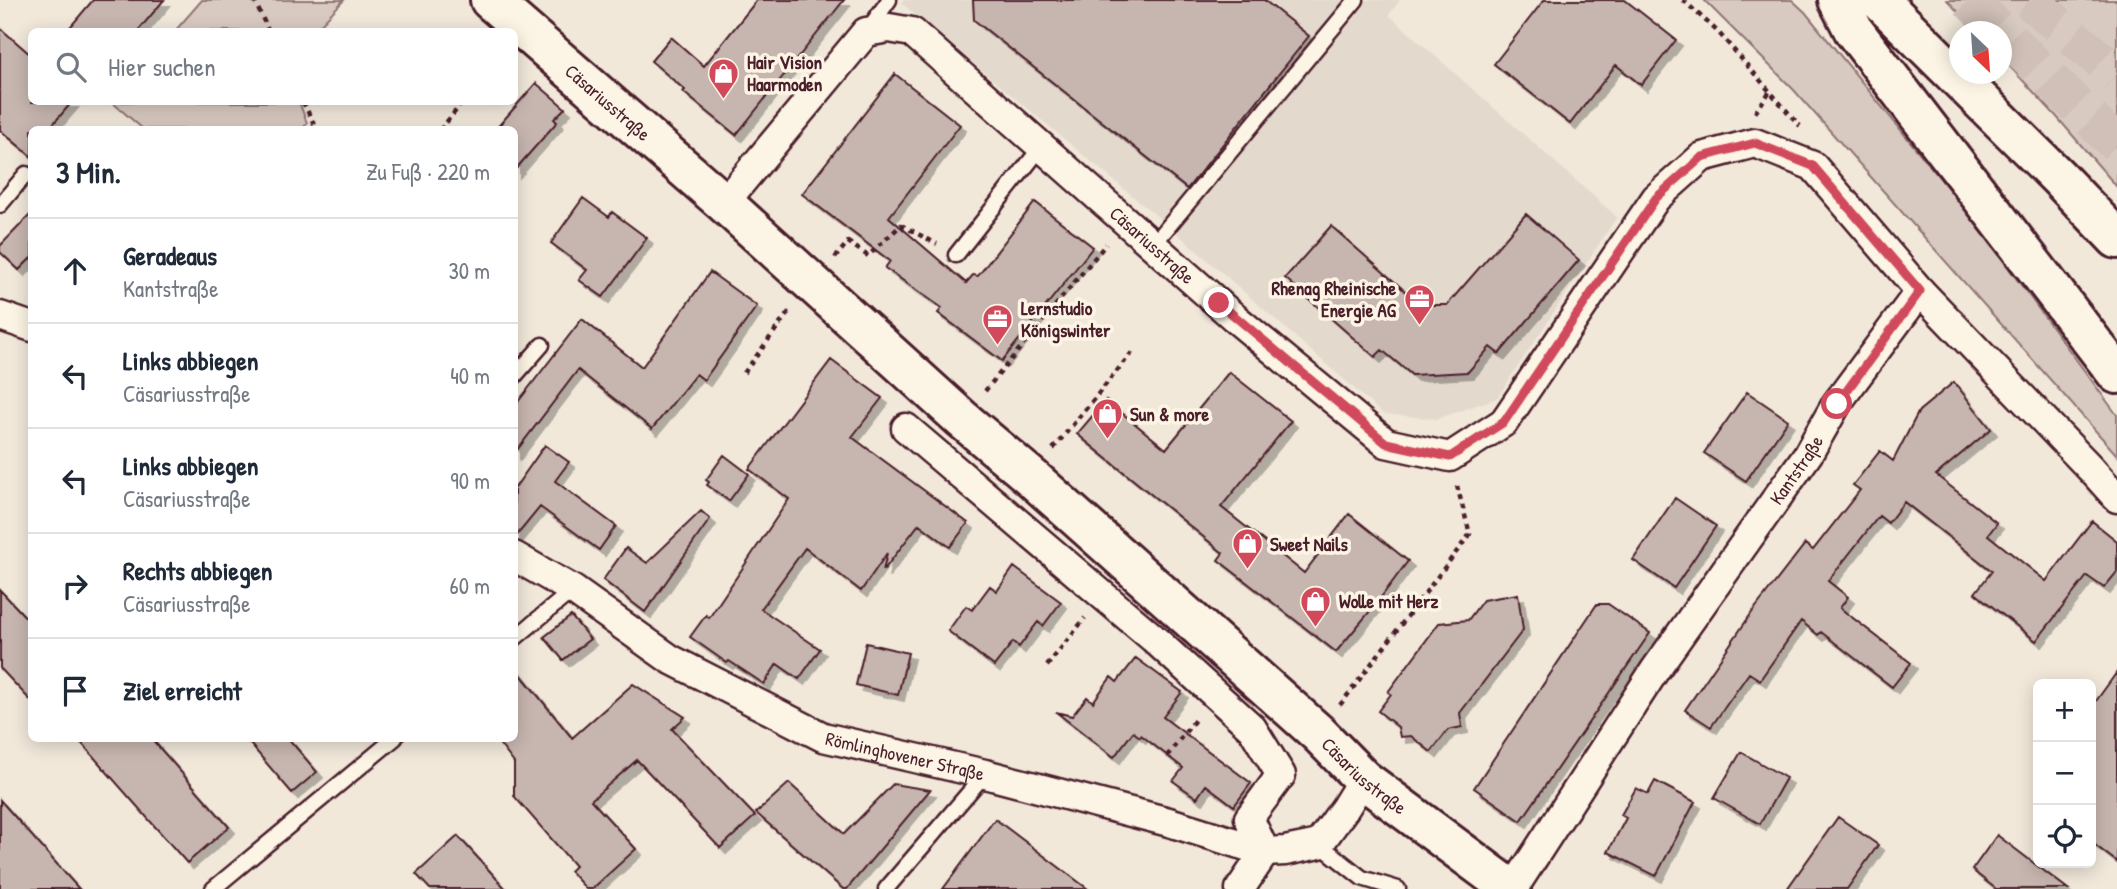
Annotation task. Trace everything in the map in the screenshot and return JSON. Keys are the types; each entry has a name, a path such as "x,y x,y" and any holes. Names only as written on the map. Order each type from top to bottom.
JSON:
{"main road":[{"name":"Cäsariusstraße","path":"490,0 724,203 962,419 1031,477 1319,734 1363,779 1512,889"},
{"path":"1838,0 1854,31 2117,374"},
{"path":"1879,0 2049,167 2117,239"}],"street":[{"name":"Cäsariusstraße","path":"866,32 889,28 912,32 1236,319 1386,443 1450,457"},
{"path":"724,203 866,32"},
{"path":"1450,457 1504,422 1656,198 1702,157 1755,143 1813,166 1920,291 2117,498"},
{"name":"Kantstraße","path":"1512,889 1654,670 1808,454 1837,404 1920,291"},
{"path":"0,316 28,326"},
{"path":"906,428 1102,595 1252,728 1281,775 1250,818 1265,852 1240,889"},
{"name":"Römlinghovener Straße","path":"518,560 573,590 670,659 823,737 985,774 1169,822 1265,852 1319,844"},
{"path":"1319,844 1363,779"}],"lane":[{"path":"866,32 889,0"},
{"path":"1153,245 1356,0"},
{"path":"956,255 1042,146"},
{"path":"0,205 26,174"},
{"path":"518,372 542,345"},
{"path":"518,636 573,590"},
{"path":"213,889 390,742"},
{"path":"886,889 985,774"},
{"path":"1319,844 1362,878 1398,889"}],"path":[{"path":"254,0 267,28"},
{"path":"1683,0 1719,33 1821,151 1813,166"},
{"path":"304,105 315,126"},
{"path":"442,126 460,105"},
{"path":"813,285 848,242 868,256 901,225 956,255"},
{"path":"962,419 1101,250"},
{"path":"744,373 788,313 798,322"},
{"path":"1031,477 1134,350"},
{"path":"1319,734 1470,534 1450,457"},
{"path":"1047,666 1102,595"},
{"path":"1167,756 1214,694"}],"shaded area":[{"path":"202,0 344,0 317,28 178,28"},
{"path":"903,0 1400,0 1389,15 1617,217 1497,398 1437,419 1383,414 1171,228 901,3"},
{"path":"1704,0 1792,0 1805,12 1965,209 2117,415 2117,455 1793,89"},
{"path":"1947,0 2117,0 2117,187 2012,69 2012,21 1967,21"},
{"path":"115,105 300,105 307,123 305,126 140,126"}],"building":[{"path":"93,0 164,0 140,28 69,28"},
{"path":"757,0 844,0 736,135 683,92 685,90 651,61 671,37 704,66"},
{"path":"973,0 1264,0 1309,36 1187,189 974,20"},
{"path":"1544,0 1625,0 1676,40 1641,85 1616,65 1570,124 1494,64"},
{"path":"0,28 28,52 28,105 69,105 51,126 28,126 28,154 0,130"},
{"path":"895,74 960,125 889,217 966,283 973,275 978,276 1035,202 1093,247 1002,361 938,313 942,308 885,268 890,261 802,194"},
{"path":"536,83 565,108 554,119 557,122 518,166 518,126 498,126"},
{"path":"583,198 609,217 612,212 647,238 603,297 579,280 587,270 551,243"},
{"path":"1526,214 1579,260 1499,354 1490,347 1468,372 1412,375 1382,350 1375,357 1285,278 1331,226 1421,305 1447,305"},
{"path":"28,217 28,261 19,270 0,252 0,246"},
{"path":"710,272 757,306 704,380 696,374 652,429 578,370 518,449 518,402 582,319 642,367"},
{"path":"831,360 882,398 852,437 968,523 950,547 919,524 883,571 887,553 861,591 805,548 761,609 820,649 799,679 777,664 764,684 729,661 727,663 690,637 706,615 709,618 789,499 749,469"},
{"path":"1229,372 1291,421 1221,507 1304,573 1349,514 1408,561 1336,652 1218,560 1223,553 1077,434 1106,400 1166,449"},
{"path":"1954,382 1991,429 1936,475 1997,523 1988,535 2046,581 2092,521 2117,541 2117,572 2104,588 2087,576 2036,641 1975,593 1992,571 1904,502 1888,523 1879,516 1828,581 1848,597 1840,608 1911,663 1892,687 1821,632 1818,635 1801,621 1760,680 1749,673 1711,727 1685,710 1753,611 1805,544 1813,550 1860,490 1853,485 1880,451 1893,461 1919,411"},
{"path":"1747,392 1788,420 1746,481 1704,453"},
{"path":"545,445 569,462 555,481 616,526 599,550 540,507 518,534 518,483"},
{"path":"724,455 749,474 729,501 707,485 709,482 706,480"},
{"path":"1675,498 1716,526 1674,588 1633,560"},
{"path":"701,511 710,519 645,612 603,580 626,548 647,563"},
{"path":"1014,567 1061,602 1043,626 1038,622 1019,647 1013,642 994,666 948,631 966,606 972,610 990,586 997,591"},
{"path":"0,590 28,620 28,698 0,668"},
{"path":"1518,594 1523,630 1460,713 1462,727 1448,730 1431,752 1411,736 1400,737 1398,727 1378,711 1391,694 1388,692 1439,623 1468,620 1483,600"},
{"path":"1597,604 1608,604 1650,633 1521,821 1474,788"},
{"path":"571,616 590,639 563,660 544,637"},
{"path":"866,643 908,653 898,695 856,685"},
{"path":"1136,658 1182,692 1163,717 1251,783 1234,806 1206,785 1197,798 1173,781 1183,768 1141,735 1140,737 1133,732 1114,757 1056,712 1072,716 1087,697 1093,702 1111,677 1117,682"},
{"path":"518,671 572,738 633,684 685,717 672,729 755,816 720,848 637,760 591,800 636,849 592,889 586,889 570,871 575,866 514,796 514,763 498,742 518,742"},
{"path":"2117,672 2117,862 2096,846 2096,701"},
{"path":"81,742 155,742 229,827 187,863"},
{"path":"248,742 291,742 317,772 292,793"},
{"path":"1741,752 1786,778 1760,824 1714,798"},
{"path":"1655,781 1695,802 1656,876 1608,852 1626,818 1621,815 1636,788 1648,794"},
{"path":"789,783 844,834 893,784 930,790 847,889 843,889 756,813"},
{"path":"0,800 79,889 0,889"},
{"path":"1838,817 1878,845 1847,889 1787,889"},
{"path":"995,819 1088,889 943,889"},
{"path":"1997,835 2033,862 2033,868 2040,868 2068,889 1996,889 1972,870"},
{"path":"458,836 506,889 430,889 416,874"}],"tunnel":[{"path":"1969,0 2117,145"},
{"path":"2029,0 2117,74"}],"place":[{"name":"Hair Vision Haarmoden","path":"724,100"},
{"name":"Rhenag Rheinische Energie AG","path":"1419,326"},
{"name":"Lernstudio Königswinter","path":"998,346"},
{"name":"Sun & more","path":"1107,441"},
{"name":"Sweet Nails","path":"1247,571"},
{"name":"Wolle mit Herz","path":"1316,628"}],"route":[{"path":"1219,303 1386,443 1450,457 1504,422 1656,198 1702,157 1755,143 1813,166 1920,291 1837,404"}]}
